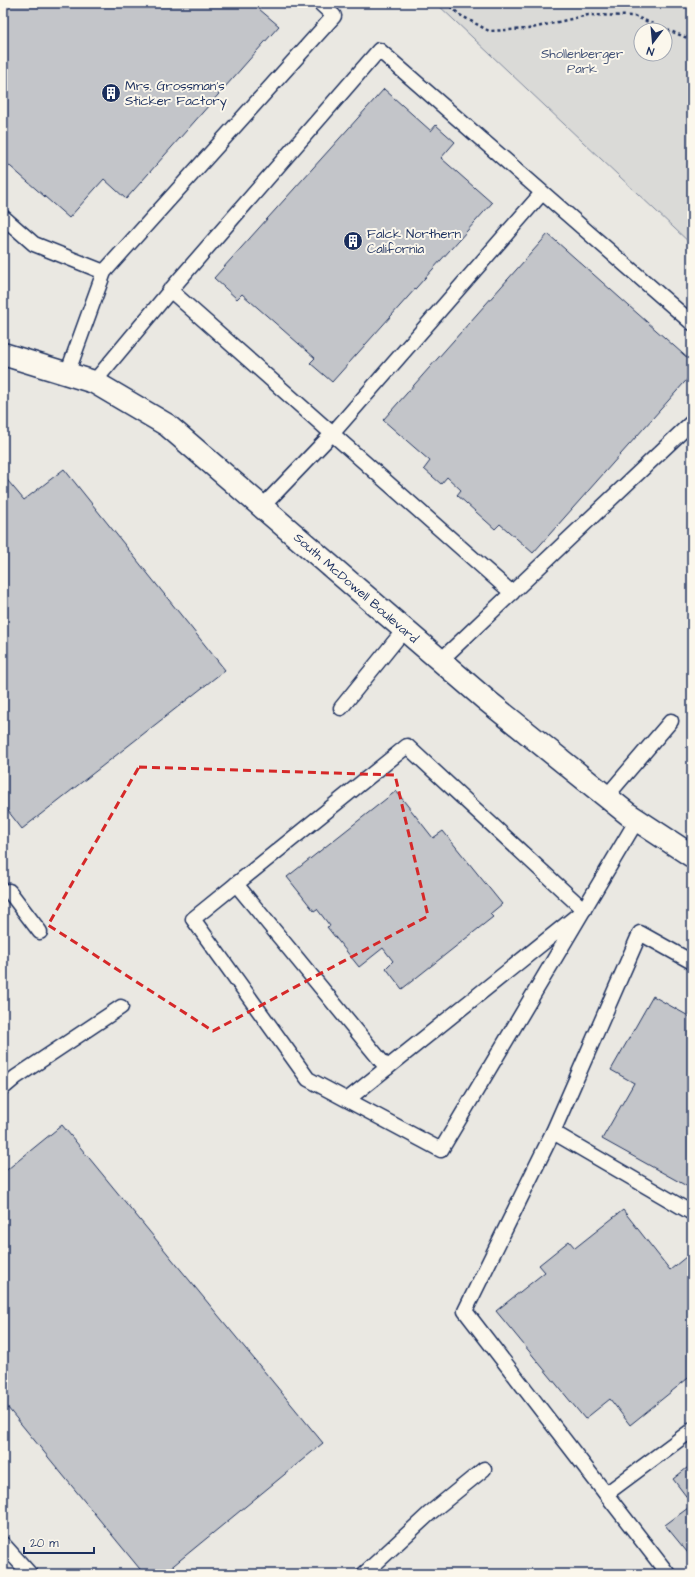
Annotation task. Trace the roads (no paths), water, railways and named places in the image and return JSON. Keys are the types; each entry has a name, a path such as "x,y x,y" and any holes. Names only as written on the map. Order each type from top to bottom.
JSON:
{"street":[{"name":"South McDowell Boulevard","path":"3,354 94,382 167,425 440,661 606,797 637,820 692,856"}],"lane":[{"path":"67,374 104,272 334,16 320,3"},
{"path":"94,382 170,290 379,50 692,323"},
{"path":"262,507 332,434 542,193"},
{"path":"3,217 34,244 104,272"},
{"path":"170,290 512,593"},
{"path":"440,661 692,422"},
{"path":"341,708 404,630"},
{"path":"606,797 671,721"},
{"path":"584,910 407,746 193,919 308,1079 441,1150 584,910 637,820"},
{"path":"236,884 387,1068"},
{"path":"9,891 40,932"},
{"path":"347,1100 584,910"},
{"path":"668,1574 465,1311 553,1132 640,933 692,962"},
{"path":"3,1088 16,1077 121,1007"},
{"path":"553,1132 692,1214"},
{"path":"606,1494 692,1430"},
{"path":"364,1574 430,1513 484,1469"},
{"path":"3,1544 30,1574"}],"place":[{"name":"Mrs. Grossman's Sticker Factory","path":"111,93"},
{"name":"Falck Northern California","path":"353,241"}],"park label":[{"name":"Shollenberger Park","path":"582,62"}]}
